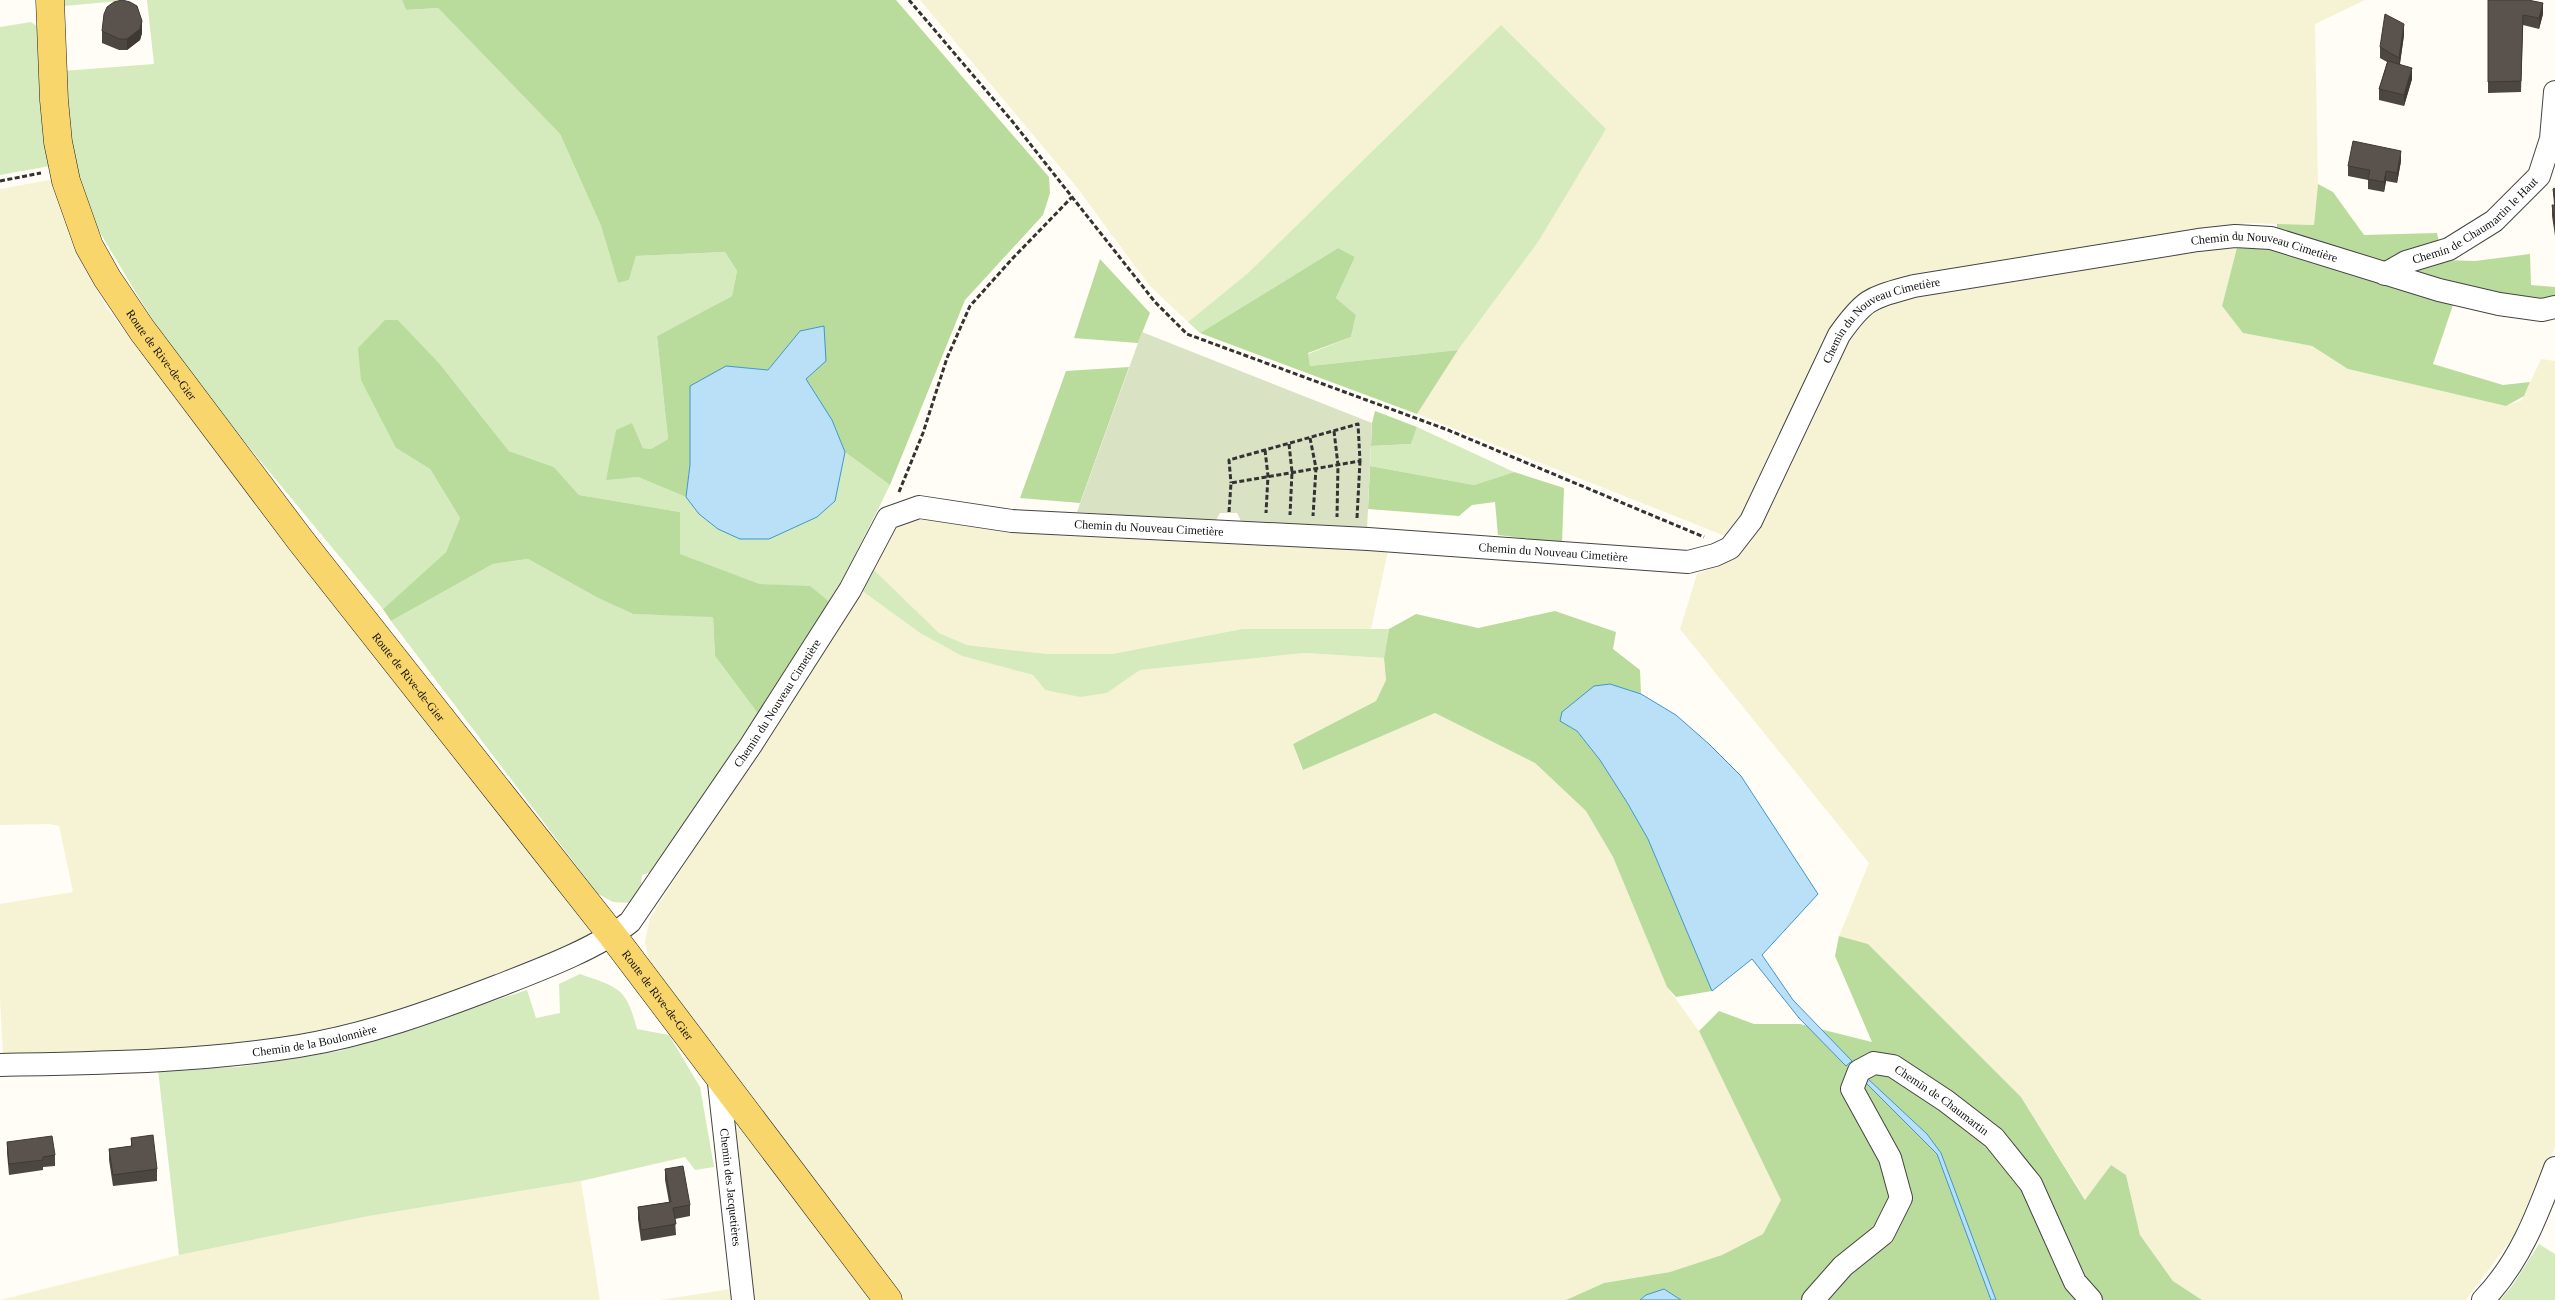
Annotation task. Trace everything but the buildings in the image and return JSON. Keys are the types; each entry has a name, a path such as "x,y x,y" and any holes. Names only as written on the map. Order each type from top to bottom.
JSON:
{"main road":[{"name":"Route de Rive-de-Gier","path":"50,0 54,100 64,170 75,212 89,246 107,278 142,330 307,548 612,935 888,1300"}],"street":[{"name":"Chemin de Chaumartin le Haut","path":"2385,274 2406,262 2449,249 2494,221 2539,176 2551,138 2555,92"},
{"name":"Chemin du Nouveau Cimetière","path":"612,935 630,922 751,745 850,590 888,518 919,507 1012,521 1368,539 1688,562 1716,555 1730,548 1751,521 1839,335 1855,312 1872,298 1914,286 2198,240 2235,236 2271,238 2385,274 2500,304 2542,310 2555,307"},
{"name":"Chemin de la Boulonnière","path":"0,1065 212,1056 299,1046 335,1039 437,1010 525,976 612,935"},
{"name":"Chemin de Chaumartin","path":"1813,1300 1843,1266 1883,1234 1901,1198 1890,1158 1852,1089 1859,1071 1874,1063 1893,1066 1946,1101 1994,1138 2031,1184 2075,1282 2091,1300"},
{"name":"Chemin des Jacquetières","path":"718,1074 743,1300"},
{"path":"2483,1300 2516,1257 2539,1212 2555,1168"}],"path":[{"path":"909,0 1012,121 1155,302 1188,334 1448,430 1730,548"},
{"path":"0,181 64,170"},
{"path":"888,518 923,433 947,358 970,306 1012,258 1072,197"},
{"path":"1227,532 1231,482 1229,460 1358,424 1360,461 1357,519 1350,519"},
{"path":"1334,431 1338,464 1336,518"},
{"path":"1310,438 1316,468 1313,516"},
{"path":"1289,444 1292,472 1290,515"},
{"path":"1265,450 1268,476 1266,513"},
{"path":"1231,482 1360,461"},
{"path":"1230,510 1238,510"},
{"path":"1257,512 1274,513"},
{"path":"1282,514 1298,515"},
{"path":"1305,516 1321,517"},
{"path":"1329,517 1344,518"}],"shaded area":[{"path":"920,0 2365,0 2315,24 2318,184 2314,225 2244,223 2222,306 2243,333 2312,346 2348,369 2506,406 2522,400 2541,359 2555,361 2555,1148 2513,1237 2466,1300 2202,1300 2173,1281 2140,1235 2126,1175 2111,1165 2086,1200 2021,1097 1868,944 1839,936 1869,863 1680,629 1697,574 1726,562 1725,536 1417,414 1458,350 1538,242 1501,25 1248,273 1188,322 1149,285 1075,185"},
{"path":"54,179 78,253 107,308 593,932 532,964 321,1037 134,1054 3,1056 0,998 0,904 73,892 59,826 49,824 0,825 0,189"},
{"path":"930,519 1061,536 1388,551 1371,629 1242,629 1112,654 1049,654 967,645 939,633 872,568 882,546 895,529 909,521"},
{"path":"861,590 920,633 962,656 1033,675 1045,690 1107,693 1140,670 1305,653 1384,658 1386,680 1376,701 1293,744 1302,769 1435,713 1535,763 1586,811 1613,857 1667,987 1699,1031 1782,1200 1763,1234 1722,1255 1670,1272 1604,1283 1566,1300 902,1300 851,1236 649,961 645,941 650,918"},
{"path":"743,1119 877,1300 751,1300 730,1121"},
{"path":"581,1181 600,1300 0,1300 179,1255 369,1216"},
{"path":"730,1289 731,1300 660,1300"}],"green space":[{"path":"64,0 130,0 64,6"},
{"path":"147,0 402,0 406,10 438,8 560,134 601,226 618,283 629,280 636,256 725,252 737,271 732,296 657,336 668,439 651,449 643,448 632,424 606,479 638,477 686,497 699,514 835,501 845,452 890,485 831,603 810,587 760,584 679,554 680,512 579,495 554,467 509,451 439,363 398,320 385,320 396,448 430,469 460,518 446,552 383,609 210,400 174,353 98,229 78,176 69,129 63,71 154,64"},
{"path":"402,0 896,0 1049,177 1050,193 1043,215 965,300 890,485 845,452 832,420 806,379 800,331 768,370 726,366 690,465 686,497 638,477 606,480 616,430 632,423 643,448 651,449 668,439 657,336 732,296 737,271 725,252 636,256 629,280 618,283 601,226 560,134 438,8 406,10"},
{"path":"31,22 41,29 50,166 0,175 0,27"},
{"path":"1501,25 1606,129 1538,242 1458,350 1310,366 1308,354 1351,337 1356,315 1336,298 1355,257 1338,248 1200,333 1188,322 1248,273"},
{"path":"2318,184 2333,192 2364,235 2437,233 2440,246 2384,266 2277,231 2277,224 2314,225"},
{"path":"2238,244 2268,245 2454,302 2433,364 2503,385 2530,382 2524,396 2506,406 2348,369 2312,346 2243,333 2222,306"},
{"path":"1338,248 1355,257 1336,298 1356,315 1351,337 1308,353 1310,366 1458,350 1417,414 1200,333"},
{"path":"2530,254 2531,285 2555,287 2555,299 2538,303 2406,272 2444,260 2475,261"},
{"path":"1100,259 1150,313 1138,343 1074,338"},
{"path":"385,320 398,320 439,363 509,451 554,467 579,495 680,512 680,554 760,584 810,586 831,603 759,715 715,656 713,617 633,614 598,598 528,559 493,564 391,621 383,609 446,552 460,518 430,469 396,448 361,380 358,348"},
{"path":"1142,332 1372,423 1367,530 1242,523 1237,513 1220,513 1215,522 1077,512"},
{"path":"1129,367 1080,503 1020,498 1066,371"},
{"path":"1375,411 1417,427 1411,444 1371,446 1372,423"},
{"path":"1417,427 1514,472 1474,485 1370,466 1371,446 1411,444"},
{"path":"1370,466 1474,485 1514,472 1564,488 1562,543 1498,535 1495,502 1472,505 1459,516 1368,509"},
{"path":"528,559 598,598 633,614 713,616 715,656 759,715 657,870 642,875 640,894 632,903 613,902 598,894 391,621 493,564"},
{"path":"872,568 939,633 967,645 1048,654 1112,654 1242,629 1389,629 1384,658 1305,653 1140,670 1107,693 1080,697 1045,690 1033,675 962,656 920,633 861,590"},
{"path":"1555,611 1616,632 1613,649 1640,670 1641,694 1610,684 1560,721 1577,731 1600,760 1648,839 1712,991 1676,997 1667,987 1613,857 1586,811 1535,763 1435,713 1303,770 1293,744 1376,701 1386,680 1384,658 1389,629 1416,614 1478,628"},
{"path":"1839,936 1868,944 2021,1097 2085,1200 2111,1165 2126,1175 2140,1235 2173,1281 2202,1300 1681,1300 1664,1289 1646,1295 1640,1300 1566,1300 1604,1283 1670,1272 1722,1255 1763,1234 1781,1200 1699,1031 1719,1011 1754,1024 1800,1024 1872,1042 1835,956"},
{"path":"580,974 612,986 619,991 629,1005 637,1029 669,1035 700,1087 714,1167 695,1170 685,1157 581,1181 369,1216 179,1255 158,1070 239,1067 340,1051 527,990 536,1018 560,1013 559,984"},
{"path":"2539,1244 2555,1254 2555,1300 2500,1300 2512,1286"}],"water":[{"path":"824,326 826,361 806,379 832,420 845,452 835,501 817,517 769,539 740,539 718,529 699,514 686,497 690,465 690,386 726,366 768,370 800,331"},
{"path":"1610,684 1641,694 1676,715 1741,776 1818,894 1762,955 1793,1000 1852,1061 1846,1066 1799,1018 1752,959 1712,991 1648,839 1600,760 1577,731 1560,721 1562,712 1594,686"},
{"path":"1867,1078 1927,1134 1941,1153 1996,1300 1991,1300 1937,1154 1864,1081"},
{"path":"1664,1289 1681,1300 1640,1300 1646,1295"}]}
